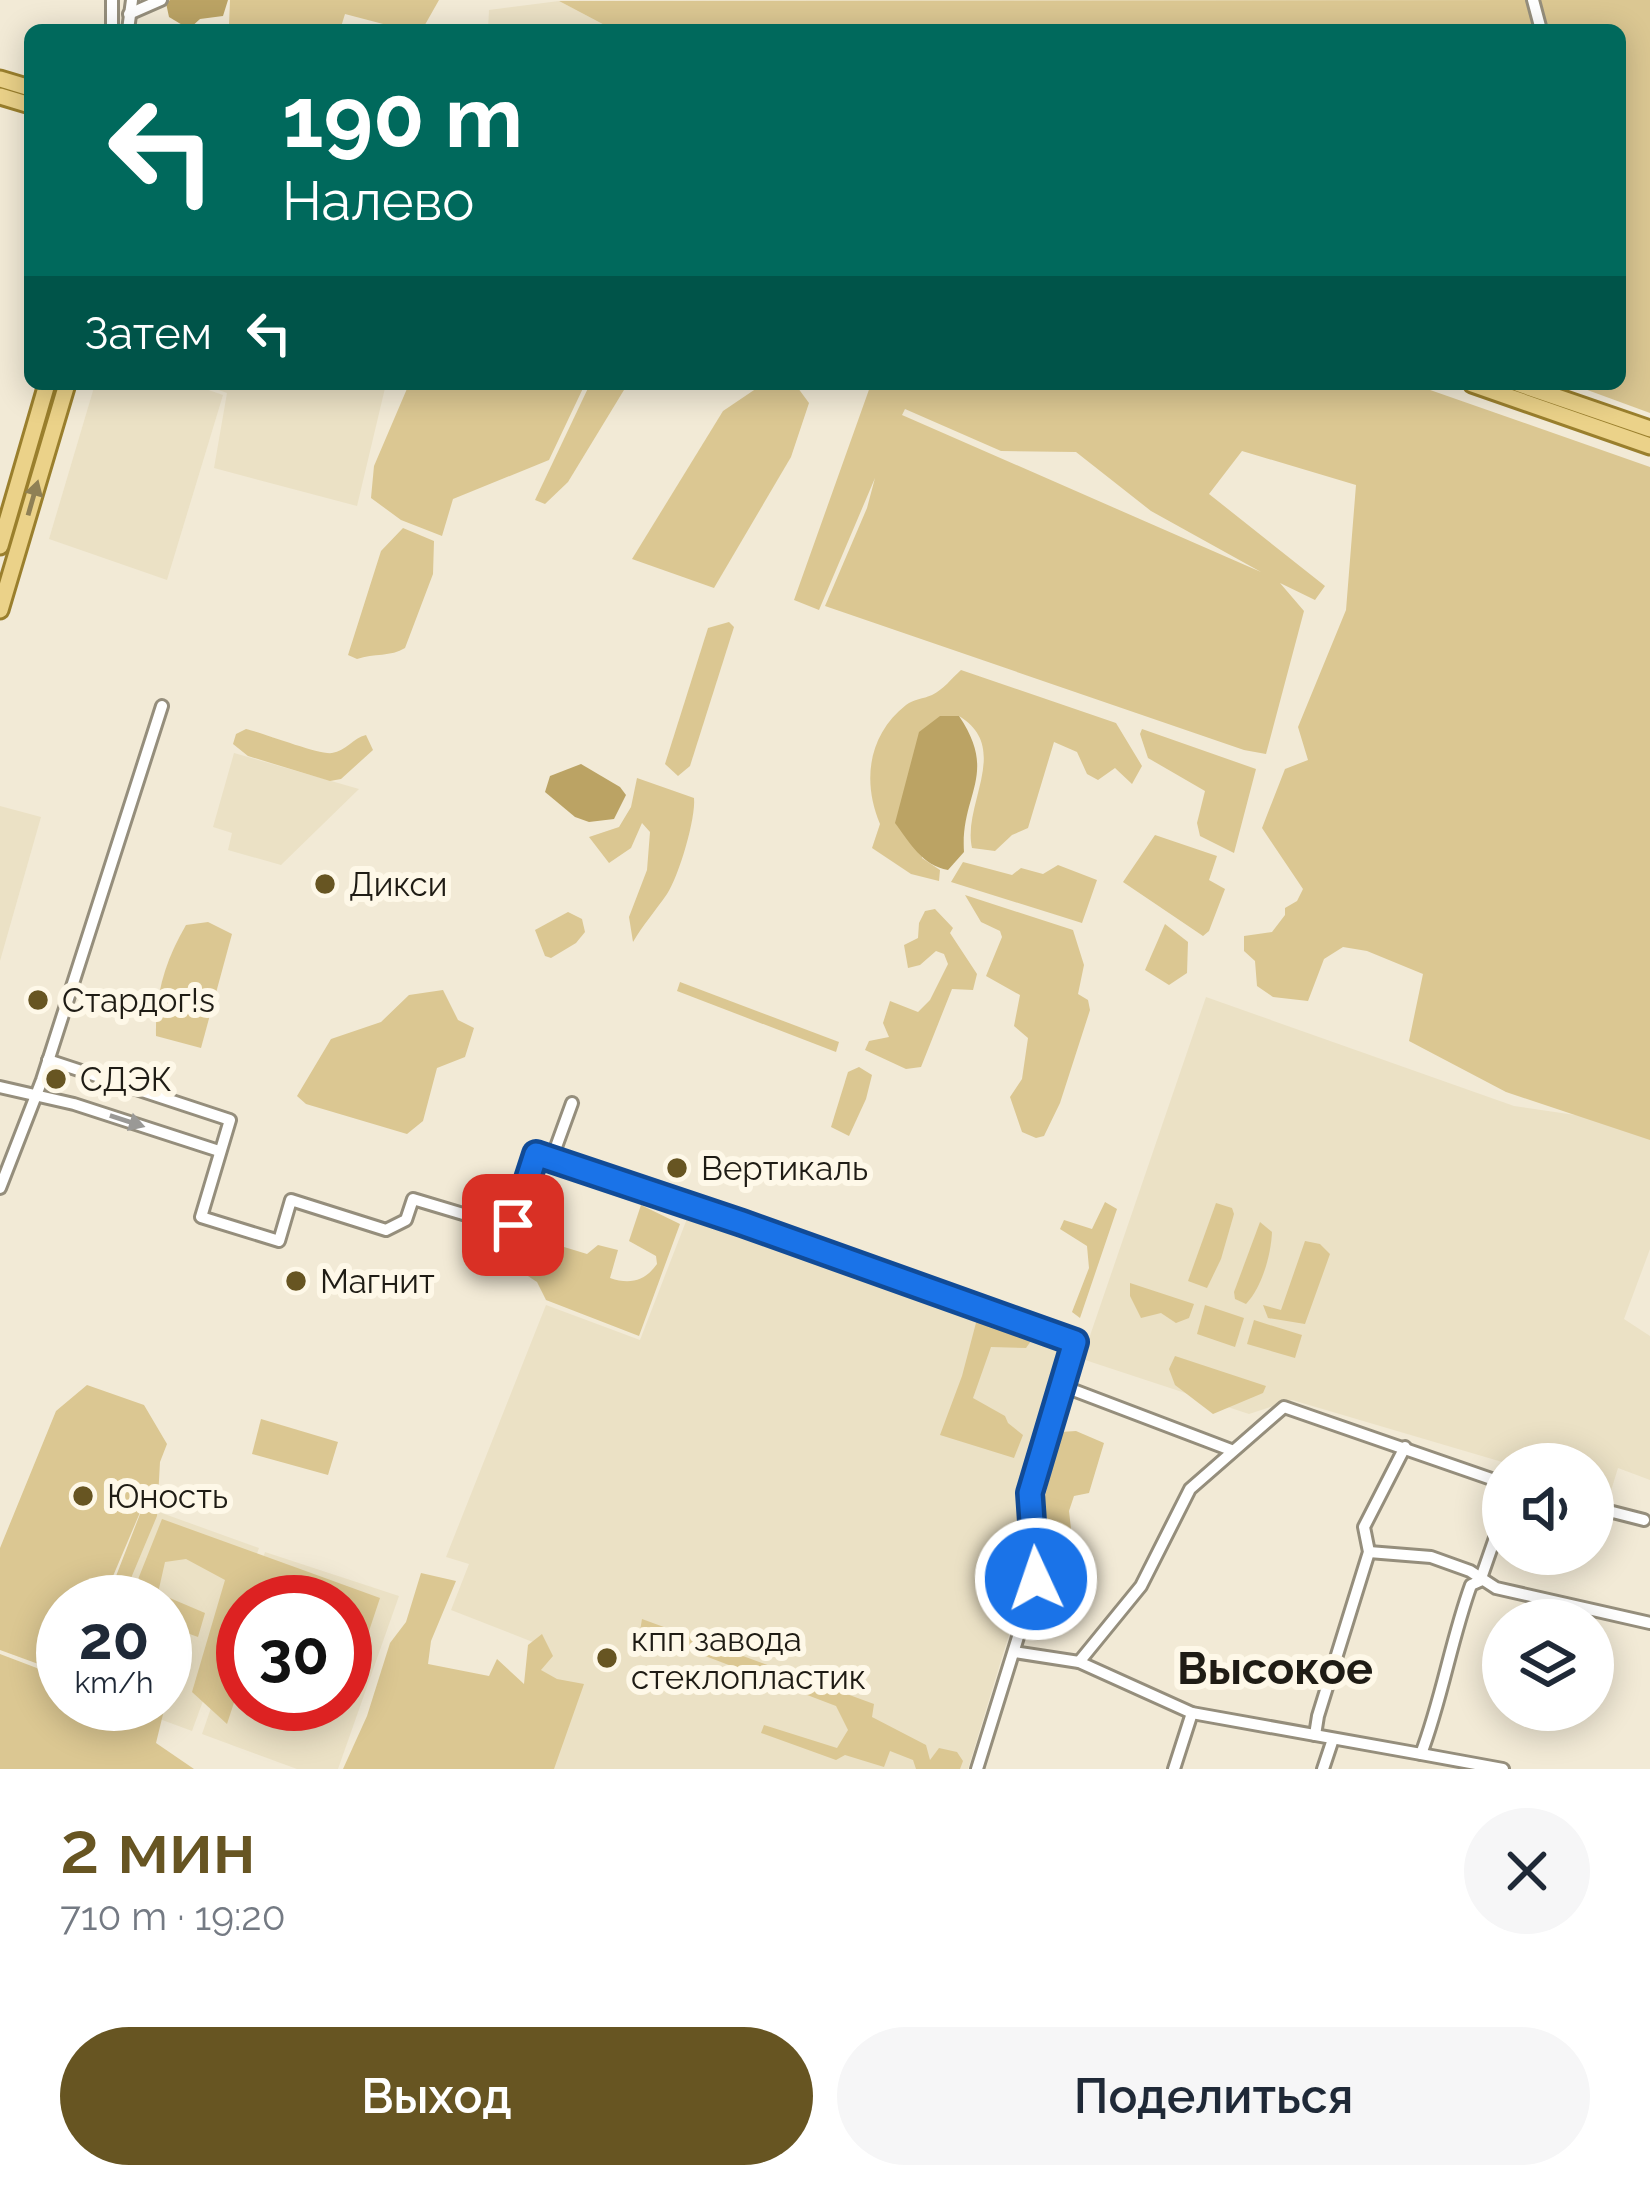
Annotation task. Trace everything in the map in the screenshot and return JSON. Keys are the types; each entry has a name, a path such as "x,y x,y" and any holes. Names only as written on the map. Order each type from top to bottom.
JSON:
{"main road":[{"path":"0,610 6,549 46,390"},
{"path":"6,549 65,390"},
{"path":"1489,390 1650,446"},
{"path":"1536,390 1650,429"}],"street":[{"path":"128,24 133,0"},
{"path":"129,14 161,0"},
{"path":"0,1188 48,1060 162,706"},
{"path":"48,1060 230,1120 201,1217 279,1241 291,1201 386,1231 406,1220 413,1199 510,1228 536,1154 1075,1342 1030,1493 1036,1579 977,1769"},
{"path":"0,1087 35,1093 219,1150"},
{"path":"552,1158 572,1103"},
{"path":"1060,1385 1231,1450"},
{"path":"1079,1662 1141,1586 1190,1490 1284,1407 1482,1475"},
{"path":"1316,1735 1370,1552 1364,1527 1405,1447"},
{"path":"1614,1512 1644,1520"},
{"path":"1370,1552 1431,1557 1524,1596 1650,1623"},
{"path":"1421,1754 1435,1718 1459,1618 1472,1585 1482,1575"},
{"path":"1014,1652 1079,1662 1192,1713 1421,1754 1446,1764 1503,1769"},
{"path":"1174,1769 1192,1713"},
{"path":"1323,1769 1333,1738"}],"shaded area":[{"path":"228,0 223,16 194,24 181,24 169,17 166,3"},
{"path":"230,0 439,0 425,24 383,24 345,14 342,24 229,24"},
{"path":"1650,0 1650,413 1587,390 1626,390 1626,24 603,24 559,1"},
{"path":"559,1 603,24 488,24 489,10"},
{"path":"93,390 208,390 223,395 167,580 49,539"},
{"path":"219,390 385,390 357,506 214,468 227,393"},
{"path":"406,390 582,390 549,460 453,499 442,536 401,520 371,498 374,466"},
{"path":"587,390 624,390 568,482 545,504 535,500"},
{"path":"754,390 799,390 809,403 791,457 714,588 632,559 723,411"},
{"path":"869,390 1430,390 1650,467 1650,1140 1506,1092 1409,1041 1423,974 1367,951 1343,947 1324,959 1308,1001 1273,997 1257,986 1255,961 1244,951 1244,936 1272,932 1303,889 1262,828 1285,769 1308,760 1298,727 1346,610 1356,485 1242,451 1209,494 1325,586 1315,600 1280,583 1304,611 1266,754 825,606 875,478 819,610 794,600","holes":["905,409 1001,451 1076,452 1151,511 1261,572 902,415"]},
{"path":"403,528 434,541 433,574 405,648 357,659 348,655 381,551"},
{"path":"729,622 734,627 690,766 678,776 665,764 708,628"},
{"path":"961,670 1116,723 1142,766 1132,784 1115,768 1098,780 1087,774 1077,752 1054,742 1028,828 995,851 972,848 973,813 984,760 974,729 959,716 922,858 940,870 939,881 911,874 872,848 880,824 870,775 876,744 893,717 909,703 936,693"},
{"path":"940,716 959,716 971,736 977,770 964,852 948,870 924,858 895,823 919,732"},
{"path":"246,729 325,753 337,752 366,735 373,750 341,779 330,781 248,756 233,744 236,734"},
{"path":"1142,729 1256,769 1234,853 1200,836 1197,823 1205,791 1148,758"},
{"path":"234,753 359,789 281,865 228,850 232,833 213,827"},
{"path":"581,764 626,795 614,819 589,822 575,817 545,792 550,776"},
{"path":"637,778 694,798 694,807 672,886 633,942 629,917 647,870 650,832 642,823 631,848 609,863 589,837 619,827 631,807"},
{"path":"0,806 41,817 0,961"},
{"path":"1155,835 1217,856 1209,880 1225,889 1203,936 1123,882"},
{"path":"963,862 1012,875 1021,868 1043,874 1058,865 1097,880 1082,923 951,882"},
{"path":"965,895 1073,930 1084,965 1078,994 1088,1000 1090,1010 1060,1103 1044,1136 1022,1132 1010,1097 1022,1079 1028,1038 1014,1026 1020,995 986,976 1002,937 1000,931 981,922"},
{"path":"935,909 953,928 950,933 977,974 973,990 952,989 921,1067 906,1069 865,1050 869,1041 889,1037 883,1023 890,1001 918,1012 930,1000 948,964 944,954 936,951 920,965 908,968 904,945 918,938 925,911"},
{"path":"568,912 582,919 585,932 551,958 545,956 535,930"},
{"path":"208,922 232,934 201,1048 156,1036 156,1021 163,979 179,938 186,925"},
{"path":"1165,924 1188,942 1187,973 1169,985 1145,970"},
{"path":"680,982 839,1042 836,1052 677,991"},
{"path":"443,990 458,1020 474,1028 465,1057 437,1068 423,1121 407,1134 306,1104 297,1096 331,1039 381,1022 409,995"},
{"path":"1206,997 1514,1106 1650,1126 1650,1249 1624,1319 1650,1336 1650,1480 1618,1468 1614,1481 1614,1443 1482,1443 1482,1456 1292,1400 1249,1414 1082,1359"},
{"path":"859,1067 872,1075 849,1136 831,1127 848,1072"},
{"path":"1105,1202 1117,1209 1080,1318 1072,1312 1089,1268 1087,1246 1060,1229 1064,1220 1092,1229"},
{"path":"1216,1203 1232,1208 1234,1214 1207,1288 1188,1281"},
{"path":"641,1205 680,1224 639,1336 546,1300 537,1282 519,1270 524,1250 538,1239 587,1254 598,1245 618,1250 610,1278 642,1278 657,1264 656,1256 629,1241"},
{"path":"690,1211 1065,1349 1022,1496 1031,1562 968,1769 541,1769 536,1686 548,1648 451,1610 469,1564 446,1557 546,1305 640,1340"},
{"path":"1260,1222 1272,1232 1270,1251 1261,1280 1246,1304 1235,1299 1234,1292"},
{"path":"1305,1241 1320,1244 1330,1254 1305,1324 1268,1318 1263,1305 1281,1310"},
{"path":"1130,1283 1194,1304 1189,1318 1176,1323 1161,1313 1141,1318 1130,1296"},
{"path":"1205,1305 1244,1318 1235,1347 1197,1334"},
{"path":"977,1319 1031,1341 1026,1348 991,1347 973,1398 1005,1416 1023,1435 1014,1458 940,1435"},
{"path":"1254,1320 1302,1335 1295,1358 1247,1344"},
{"path":"1175,1356 1266,1386 1263,1393 1213,1414 1175,1385 1169,1369"},
{"name":"Юность","path":"87,1385 144,1405 167,1444 160,1462 157,1516 132,1575 116,1575 147,1496 113,1575 36,1575 36,1663 0,1650 0,1548 56,1411"},
{"path":"261,1419 338,1442 328,1475 252,1454"},
{"path":"1076,1431 1104,1443 1089,1493 1074,1496 1069,1511 1073,1546 1050,1543 1044,1501 1060,1432"},
{"path":"145,1507 259,1548 249,1575 216,1575 216,1665 192,1731 192,1575 121,1575"},
{"path":"162,1519 317,1575 216,1575 186,1559 165,1562 162,1575 140,1575"},
{"path":"265,1552 335,1575 257,1575"},
{"path":"421,1573 456,1581 431,1641 428,1664 489,1676 497,1659 524,1684 528,1645 542,1634 553,1656 541,1670 557,1679 584,1684 554,1769 343,1769 360,1731 372,1731 372,1700 390,1643 406,1622"},
{"path":"372,1587 399,1596 372,1673"},
{"path":"372,1595 380,1598 372,1622"},
{"path":"192,1607 205,1613 198,1637 192,1635"},
{"path":"216,1611 216,1714 192,1692"},
{"path":"642,1619 874,1704 872,1717 926,1745 930,1760 939,1748 957,1752 963,1761 960,1769 916,1769 913,1760 890,1751 884,1767 845,1755 836,1760 761,1733 764,1725 837,1748 848,1730 836,1706 640,1631"},
{"path":"0,1654 36,1668 36,1731 159,1731 156,1743 194,1769 0,1769"},
{"path":"216,1693 216,1731 351,1731 338,1769 297,1769 202,1734"}],"place":[{"name":"Дикси","path":"325,884"},
{"name":"Стардог!s","path":"38,1000"},
{"name":"СДЭК","path":"56,1079"},
{"name":"Вертикаль","path":"677,1168"},
{"name":"Магнит","path":"296,1281"},
{"name":"Юность","path":"83,1496"},
{"name":"кпп завода стеклопластик","path":"607,1658"}],"district":[{"name":"Высокое","path":"1275,1668"}],"route":[{"path":"513,1225 536,1154 1075,1342 1030,1493 1036,1579"}]}
